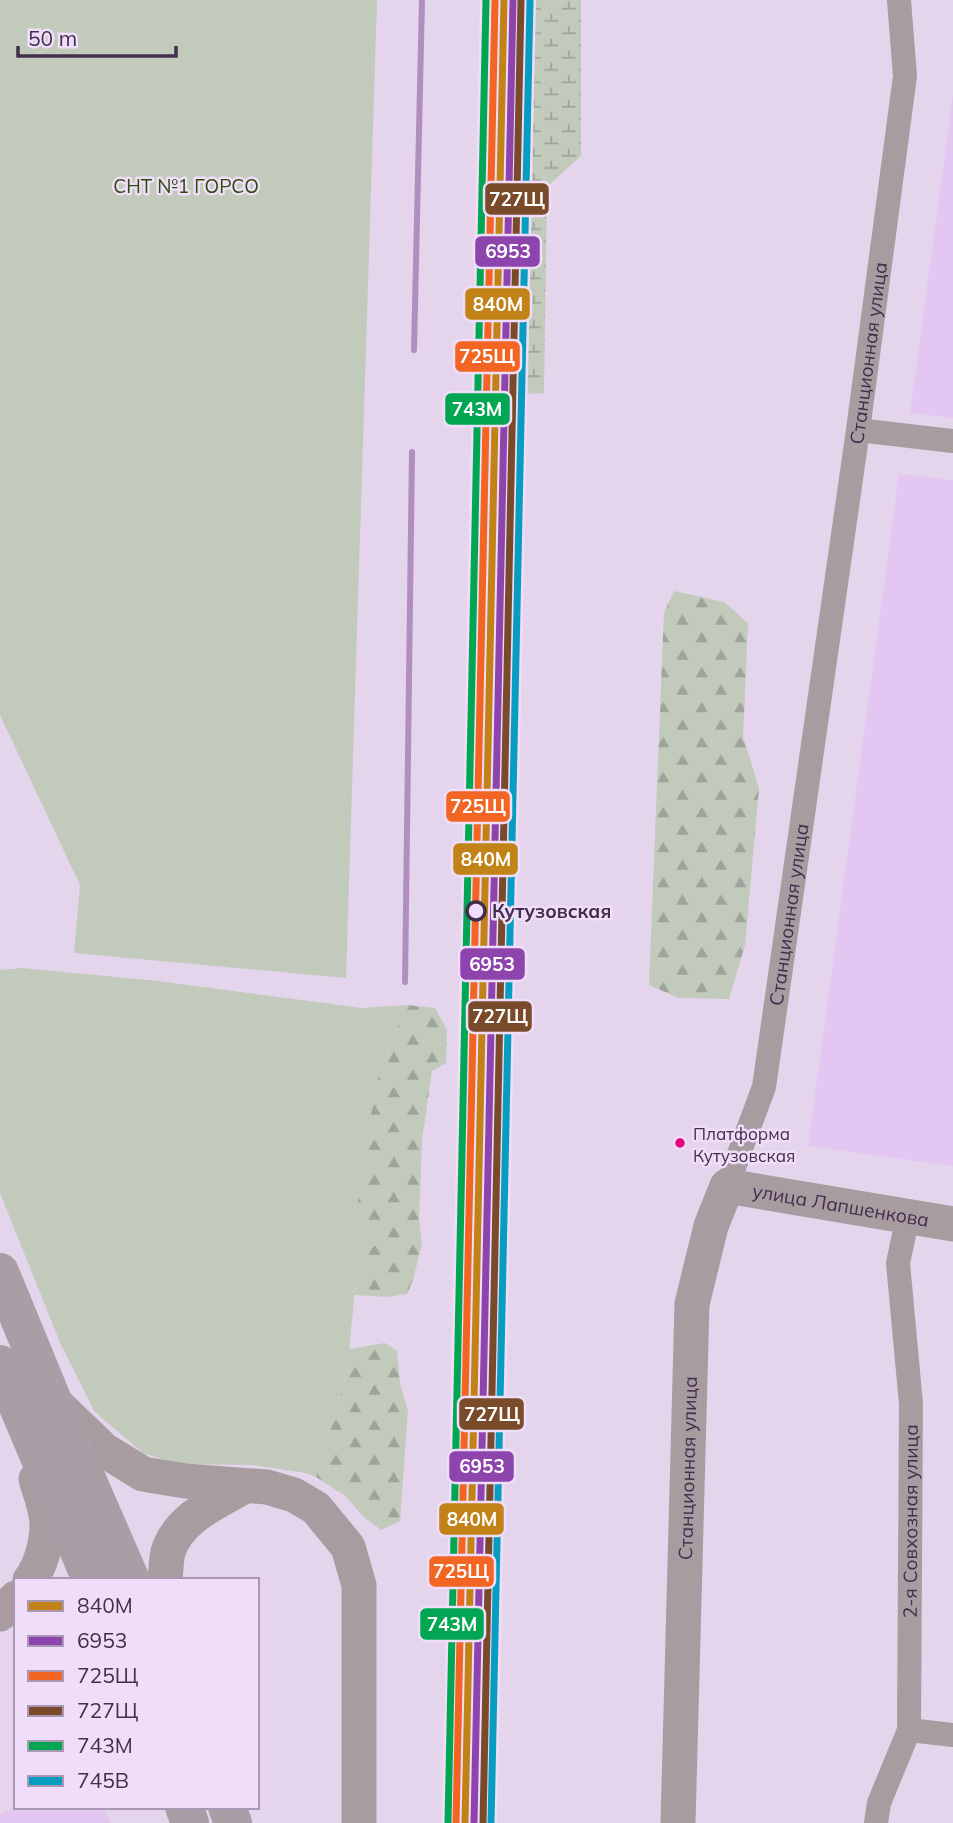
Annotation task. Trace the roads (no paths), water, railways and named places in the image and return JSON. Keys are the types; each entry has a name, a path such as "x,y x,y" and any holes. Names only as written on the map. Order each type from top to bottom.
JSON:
{"main road":[{"path":"0,1272 36,1406 90,1578"},
{"path":"0,1364 36,1406 130,1578"}],"street":[{"name":"Станционная улица","path":"678,1823 692,1304 711,1226 764,1087 858,430 905,76 899,0"},
{"path":"858,430 953,441"},
{"name":"улица Лапшенкова","path":"727,1186 953,1224"},
{"name":"2-я Совхозная улица","path":"876,1823 879,1803 909,1730 911,1404 898,1263 908,1216"},
{"path":"36,1406 143,1474 267,1487 294,1494 316,1508 348,1547 359,1585 359,1823"},
{"path":"32,1578 44,1547 47,1523 36,1406"},
{"path":"165,1578 169,1552 178,1532 198,1513 245,1486"},
{"path":"0,1614 14,1600"},
{"path":"909,1730 953,1735"}],"waterway":[{"path":"414,350 422,0"},
{"path":"405,982 412,452"}],"place":[{"name":"Кутузовская","path":"476,911"},
{"name":"Платформа Кутузовская","path":"680,1143"}],"park label":[{"name":"СНТ №1 ГОРСО","path":"186,186"}]}
